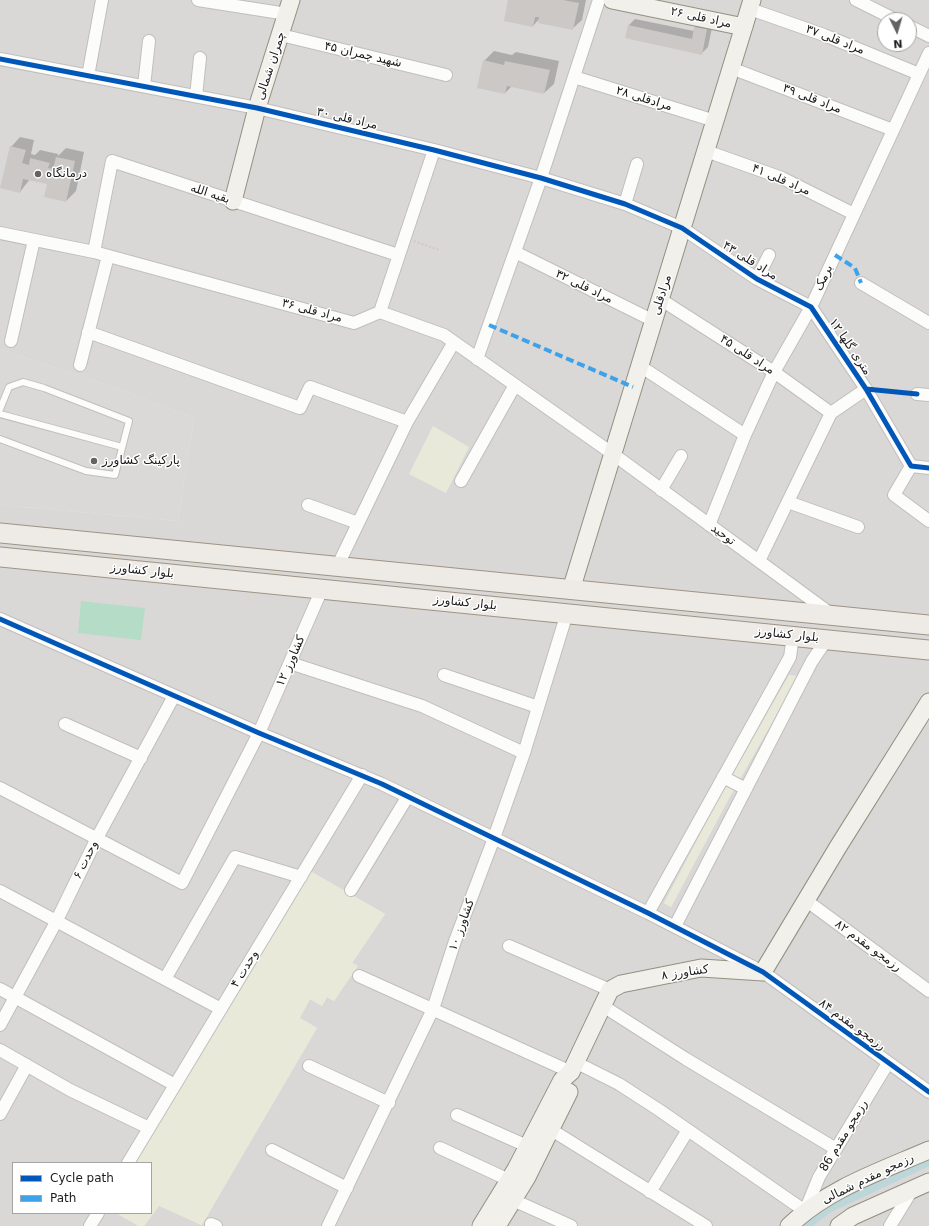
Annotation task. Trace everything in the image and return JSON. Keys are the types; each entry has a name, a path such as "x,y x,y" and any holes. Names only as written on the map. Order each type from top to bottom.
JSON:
{"main road":[{"name":"بلوار کشاورز","path":"0,533 929,625"},
{"name":"بلوار کشاورز","path":"0,556 929,650"},
{"path":"448,601 450,578"}],"street":[{"path":"88,76 102,0"},
{"path":"198,0 289,7"},
{"path":"477,359 541,178 599,0"},
{"name":"مراد قلی ۲۶","path":"612,0 744,27"},
{"path":"856,0 880,12"},
{"name":"مرادقلی","path":"571,590 751,4"},
{"name":"مراد قلی ۳۷","path":"751,4 919,74"},
{"name":"چمران شمالی","path":"233,201 258,108 289,7"},
{"path":"917,30 929,36"},
{"name":"شهید چمران ۴۵","path":"280,35 446,75"},
{"path":"144,86 149,41"},
{"path":"196,96 200,58"},
{"name":"برمک","path":"709,525 745,435 774,372 811,307 919,74 928,58"},
{"name":"مراد قلی ۳۰","path":"0,59 258,108 434,150 541,178 626,204 682,228"},
{"name":"مراد قلی ۳۹","path":"731,68 893,130"},
{"name":"مرادقلی ۲۸","path":"574,77 715,121"},
{"path":"434,150 403,238 380,312 444,336 454,342 612,454"},
{"name":"مراد قلی ۴۱","path":"706,151 782,178 854,214"},
{"name":"بقیه الله","path":"94,252 112,161 398,255"},
{"path":"626,204 637,164"},
{"name":"مراد قلی ۴۳","path":"682,228 757,279 811,307"},
{"name":"مراد قلی ۳۶","path":"0,233 94,252 354,323 380,312"},
{"path":"11,341 34,240"},
{"name":"مراد قلی ۳۲","path":"515,252 654,321"},
{"path":"757,279 769,255"},
{"path":"80,365 108,256"},
{"path":"861,283 929,323"},
{"name":"مراد قلی ۴۵","path":"660,299 774,372 831,413"},
{"name":"۱۲ متری گلها","path":"811,307 866,389 911,466"},
{"path":"88,332 300,408 310,387 407,422"},
{"path":"337,567 407,422 454,342"},
{"path":"640,366 745,435"},
{"path":"460,481 515,386"},
{"path":"759,561 831,413 866,389"},
{"name":"توحید","path":"612,454 833,616"},
{"path":"661,490 681,456"},
{"path":"929,468 911,466 894,495 929,521"},
{"path":"788,502 858,528"},
{"path":"308,505 358,523"},
{"name":"کشاورز ۱۲","path":"97,838 182,883 259,733 322,589"},
{"name":"کشاورز ۱۰","path":"328,1226 433,1009 455,940 494,838 524,752 567,613"},
{"name":"رزمجو مقدم ۸۴","path":"0,619 259,733 362,775 675,926 763,972 888,1064 929,1092"},
{"path":"648,913 790,657 793,636"},
{"path":"675,926 808,670 827,640"},
{"path":"290,663 422,706 524,752"},
{"path":"786,663 808,670"},
{"path":"444,675 538,707"},
{"name":"وحدت ۶","path":"0,1025 56,922 97,838 174,696"},
{"path":"763,972 807,901 838,847 929,702"},
{"path":"65,724 141,758"},
{"name":"وحدت ۴","path":"129,1162 362,775"},
{"path":"723,777 746,789"},
{"path":"0,788 97,838"},
{"path":"351,890 408,796"},
{"path":"165,979 235,857 301,877"},
{"path":"0,891 221,1009"},
{"name":"رزمجو مقدم ۸۲","path":"807,901 929,991"},
{"path":"497,1226 513,1200 545,1126 562,1080 573,1067 610,990 509,946"},
{"name":"کشاورز ۸","path":"610,990 621,984 701,968 763,972"},
{"path":"359,976 433,1009 573,1067 619,1084 805,1211"},
{"path":"0,989 175,1085"},
{"path":"603,1006 686,1060 836,1148"},
{"path":"0,1050 70,1090 149,1128"},
{"name":"رزمجو مقدم 86","path":"805,1211 819,1177 888,1064"},
{"path":"0,1114 27,1065"},
{"path":"309,1066 389,1102"},
{"path":"457,1115 527,1146"},
{"path":"481,1226 509,1180 527,1146 545,1126"},
{"path":"545,1126 706,1226"},
{"path":"650,1192 688,1130"},
{"path":"440,1148 509,1180"},
{"path":"272,1150 347,1188"},
{"name":"رزمجو مقدم شمالی","path":"789,1226 805,1211 838,1191 929,1150"},
{"path":"838,1226 853,1216 929,1182"},
{"path":"890,1226 912,1190"},
{"path":"513,1200 571,1226"},
{"path":"90,1226 97,1214"}],"lane":[{"path":"0,409 9,387 23,382 44,388 128,421 116,475 86,471 0,439"},
{"path":"0,414 122,447"}],"path":[{"path":"403,238 439,250"}],"shaded area":[{"path":"0,0 929,0 929,1226 144,1226 159,1205 201,1225 317,1028 299,1018 310,999 322,1006 327,997 334,1001 357,965 352,963 385,914 310,871 136,1162 12,1162 12,1214 118,1214 139,1226 0,1226 0,505 178,521 194,418 111,386 0,349","holes":["798,677 728,800 671,907 664,903"]},
{"name":"پارکینگ کشاورز","path":"0,349 111,386 194,418 178,521 0,505"}],"green space":[{"path":"433,426 469,447 446,493 409,474"},
{"path":"81,601 145,608 141,640 78,633"},
{"path":"789,675 798,676 728,800 671,907 664,903 721,794"},
{"path":"310,871 385,914 352,963 358,966 334,1001 327,997 322,1006 310,999 300,1018 317,1028 202,1225 159,1206 144,1226 139,1226 118,1214 152,1214 152,1162 136,1162"}],"building":[{"path":"508,0 563,0 579,3 573,30 538,23 539,17 535,17 533,27 504,21"},
{"path":"628,25 692,39 694,27 707,29 702,55 625,38"},
{"path":"483,60 504,65 505,61 550,70 544,94 507,86 505,94 477,88"},
{"name":"درمانگاه","path":"10,146 26,150 22,163 29,165 30,158 50,163 48,168 53,169 56,157 75,161 66,202 44,197 47,184 23,179 20,193 0,188"}],"waterway":[{"path":"804,1226 827,1208 929,1160"}],"marked path":[{"path":"835,255 855,268 861,283"},
{"path":"489,325 633,387"}],"cycle path":[{"path":"0,59 257,108 434,150 541,178 625,204 682,228 757,279 811,307 866,389 911,466 929,468"},
{"path":"866,389 917,394"},
{"path":"0,619 259,733 382,784 648,913 763,972 929,1092"}],"place":[{"name":"درمانگاه","path":"38,174"},
{"name":"پارکینگ کشاورز","path":"94,461"}]}
